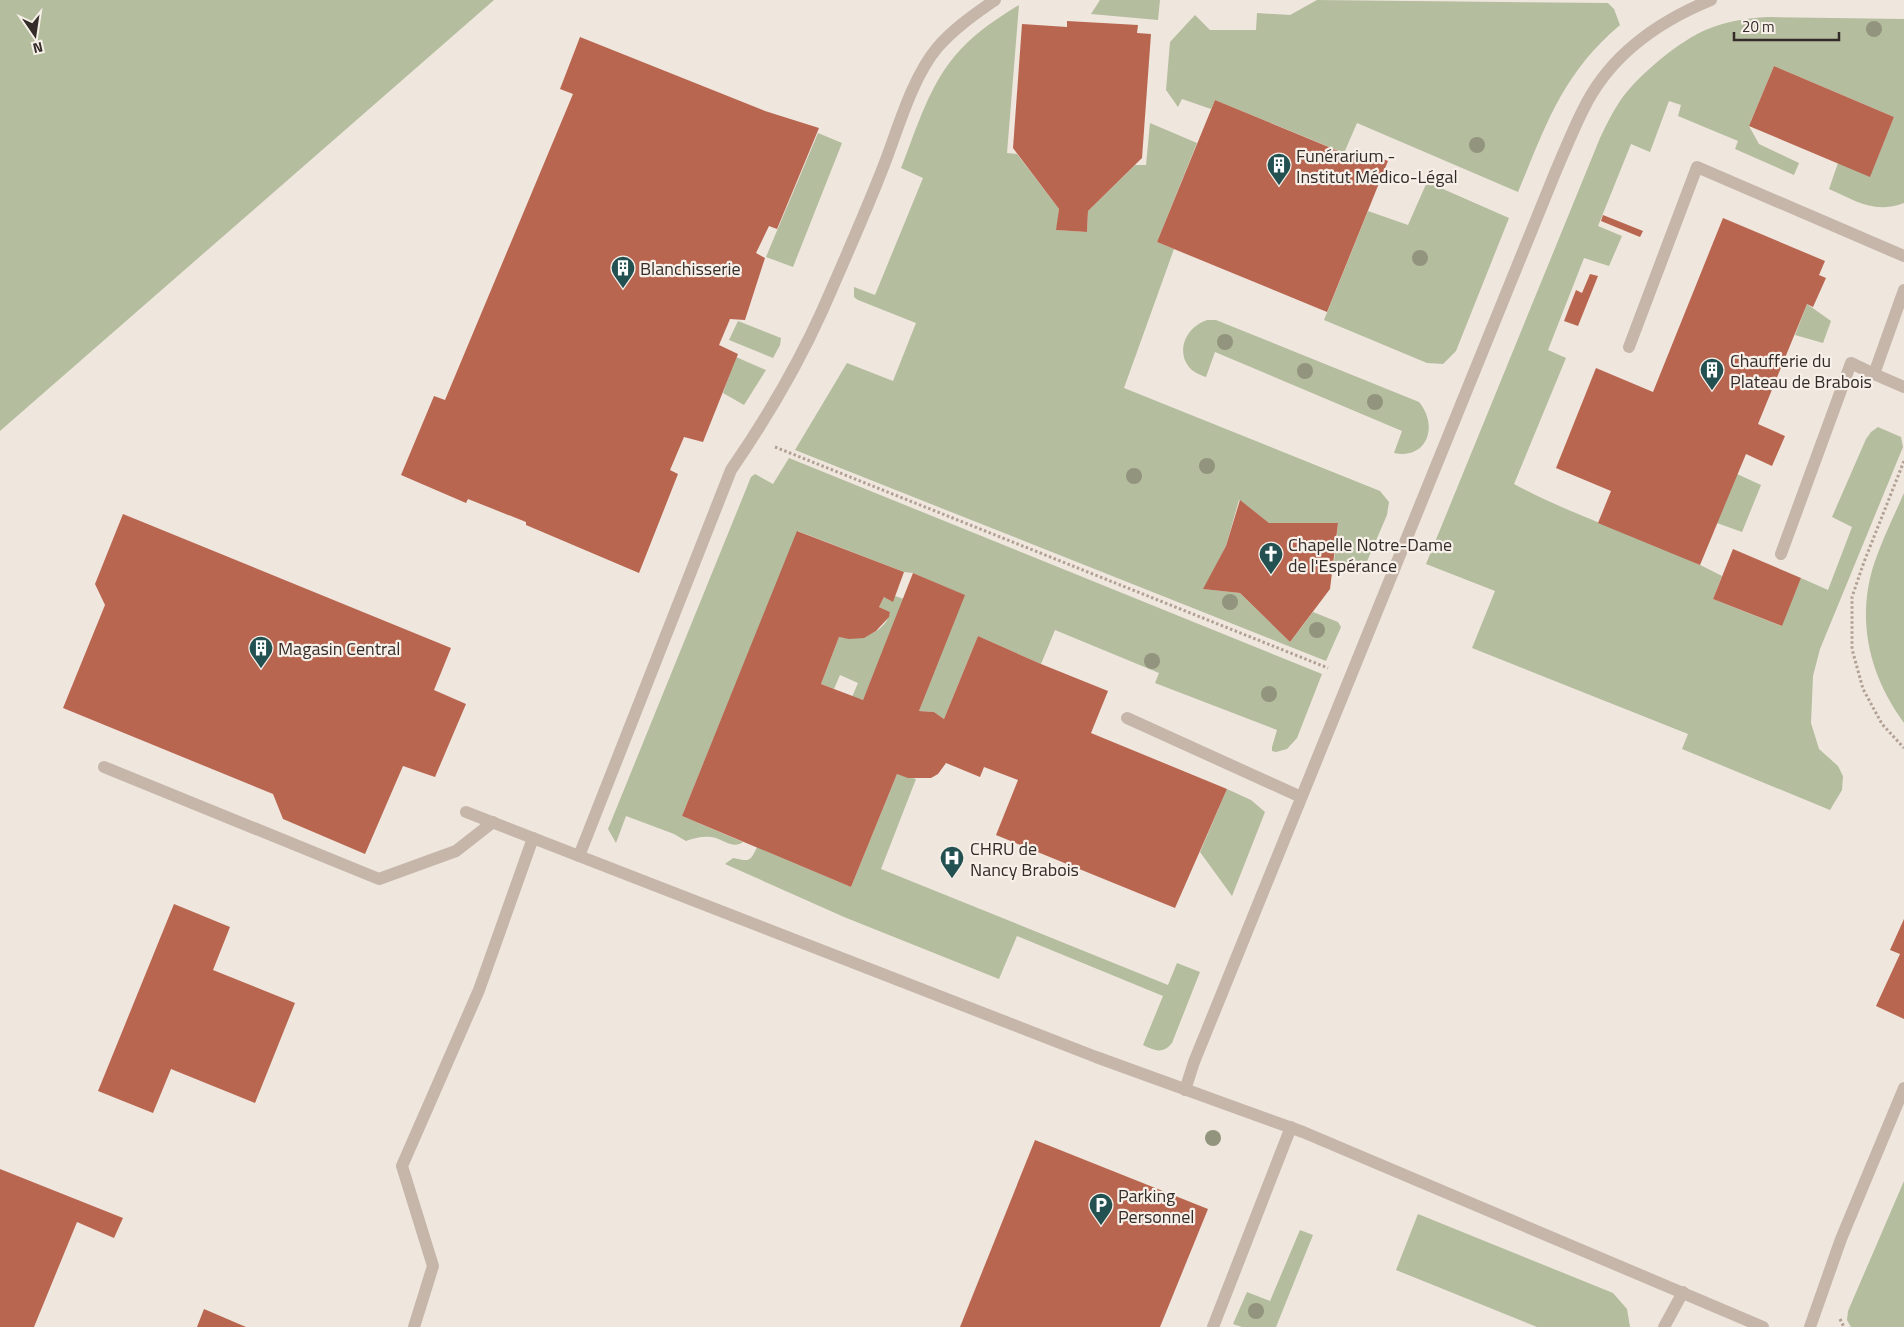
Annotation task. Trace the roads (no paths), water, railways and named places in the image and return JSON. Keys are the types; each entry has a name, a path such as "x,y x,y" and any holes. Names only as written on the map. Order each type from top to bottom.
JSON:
{"lane":[{"path":"579,856 731,470 753,438 808,342 873,193 918,76 936,48 954,30 995,0"},
{"path":"1185,1090 1194,1062 1301,797 1555,173 1583,109 1609,69 1629,49 1657,27 1682,12 1711,0"},
{"path":"1629,347 1697,167 1904,256"},
{"path":"1874,374 1904,290"},
{"path":"1782,554 1851,363 1904,387"},
{"path":"1127,718 1301,797"},
{"path":"104,767 379,879 456,851 492,822"},
{"path":"466,812 1185,1090 1290,1127 1763,1327"},
{"path":"414,1327 433,1266 402,1166 479,990 533,838"},
{"path":"1810,1327 1841,1239 1904,1088"},
{"path":"1213,1327 1290,1127"},
{"path":"1664,1327 1683,1292"}],"place":[{"name":"Funérarium - Institut Médico-Légal","path":"1279,186"},
{"name":"Blanchisserie","path":"623,289"},
{"name":"Chaufferie du Plateau de Brabois","path":"1712,391"},
{"name":"Chapelle Notre-Dame de l'Espérance","path":"1271,575"},
{"name":"Magasin Central","path":"261,669"},
{"name":"CHRU de Nancy Brabois","path":"952,879"},
{"name":"Parking Personnel","path":"1101,1226"}]}
